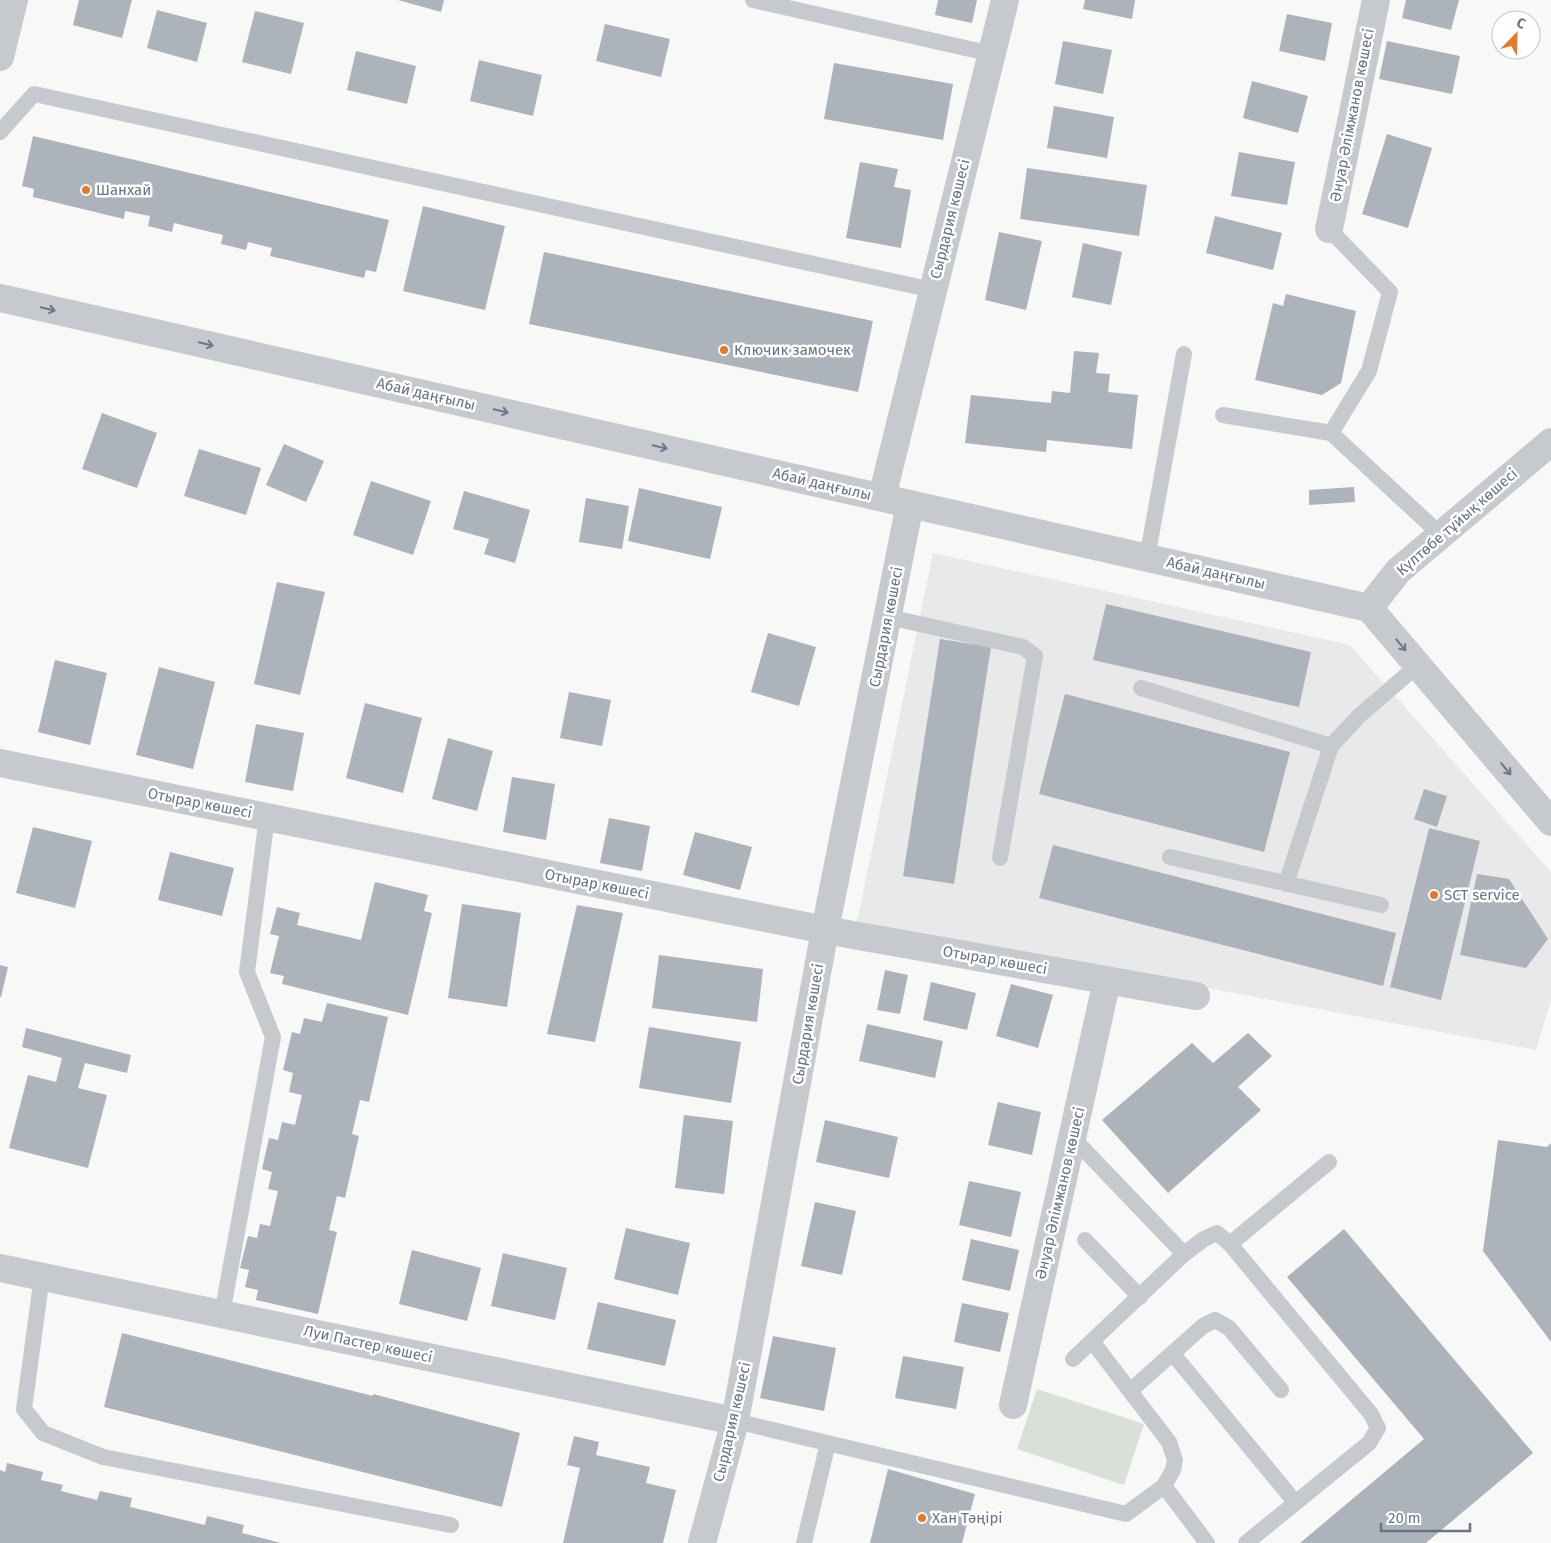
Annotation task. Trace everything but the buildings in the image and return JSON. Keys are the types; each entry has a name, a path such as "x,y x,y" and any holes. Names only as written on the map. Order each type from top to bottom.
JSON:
{"street":[{"path":"0,57 14,0"},
{"name":"Сырдария көшесі","path":"882,497 1005,0"},
{"name":"Әнуар Әлімжанов көшесі","path":"1329,229 1376,0"},
{"name":"Абай даңғылы","path":"0,298 1369,608"},
{"name":"Күлтөбе тұйық көшесі","path":"1369,608 1398,571 1551,442"},
{"name":"Сырдария көшесі","path":"702,1543 735,1420 825,930 910,504"},
{"path":"1369,608 1551,822"},
{"name":"Отырар көшесі","path":"0,763 825,930 1196,996"},
{"name":"Әнуар Әлімжанов көшесі","path":"1013,1405 1107,980"},
{"name":"Луи Пастер көшесі","path":"0,1268 735,1420"}],"lane":[{"path":"753,0 992,54"},
{"path":"0,132 34,94 933,290"},
{"path":"1329,229 1390,292 1369,371 1331,433"},
{"path":"1147,558 1184,354"},
{"path":"1223,415 1331,433 1441,535"},
{"path":"888,617 1023,647 1035,656 1000,858"},
{"path":"1286,884 1331,746 1358,716 1418,665"},
{"path":"1141,688 1331,746"},
{"path":"222,1314 273,1037 247,972 267,817"},
{"path":"1170,857 1381,905"},
{"path":"1072,1137 1184,1254"},
{"path":"1230,1244 1329,1162"},
{"path":"1073,1359 1184,1254 1204,1239 1217,1233 1230,1244 1371,1414 1378,1428 1369,1443 1246,1543"},
{"path":"1085,1240 1140,1297"},
{"path":"42,1276 24,1409 43,1433 102,1457 451,1525"},
{"path":"1130,1391 1203,1326 1214,1320 1229,1328 1281,1390"},
{"path":"735,1420 1126,1514 1164,1486 1173,1470 1175,1460 1169,1442 1092,1341"},
{"path":"1173,1354 1295,1502"},
{"path":"804,1543 828,1443"},
{"path":"1164,1486 1207,1543"}],"shaded area":[{"path":"933,553 1350,645 1551,872 1551,1000 1536,1050 857,922"},
{"path":"1037,1389 1144,1424 1124,1485 1017,1449"}],"place":[{"name":"Шанхай","path":"86,190"},
{"name":"Ключик замочек","path":"724,350"},
{"name":"SCT service","path":"1434,895"},
{"name":"Хан Тәңірі","path":"922,1518"}]}
